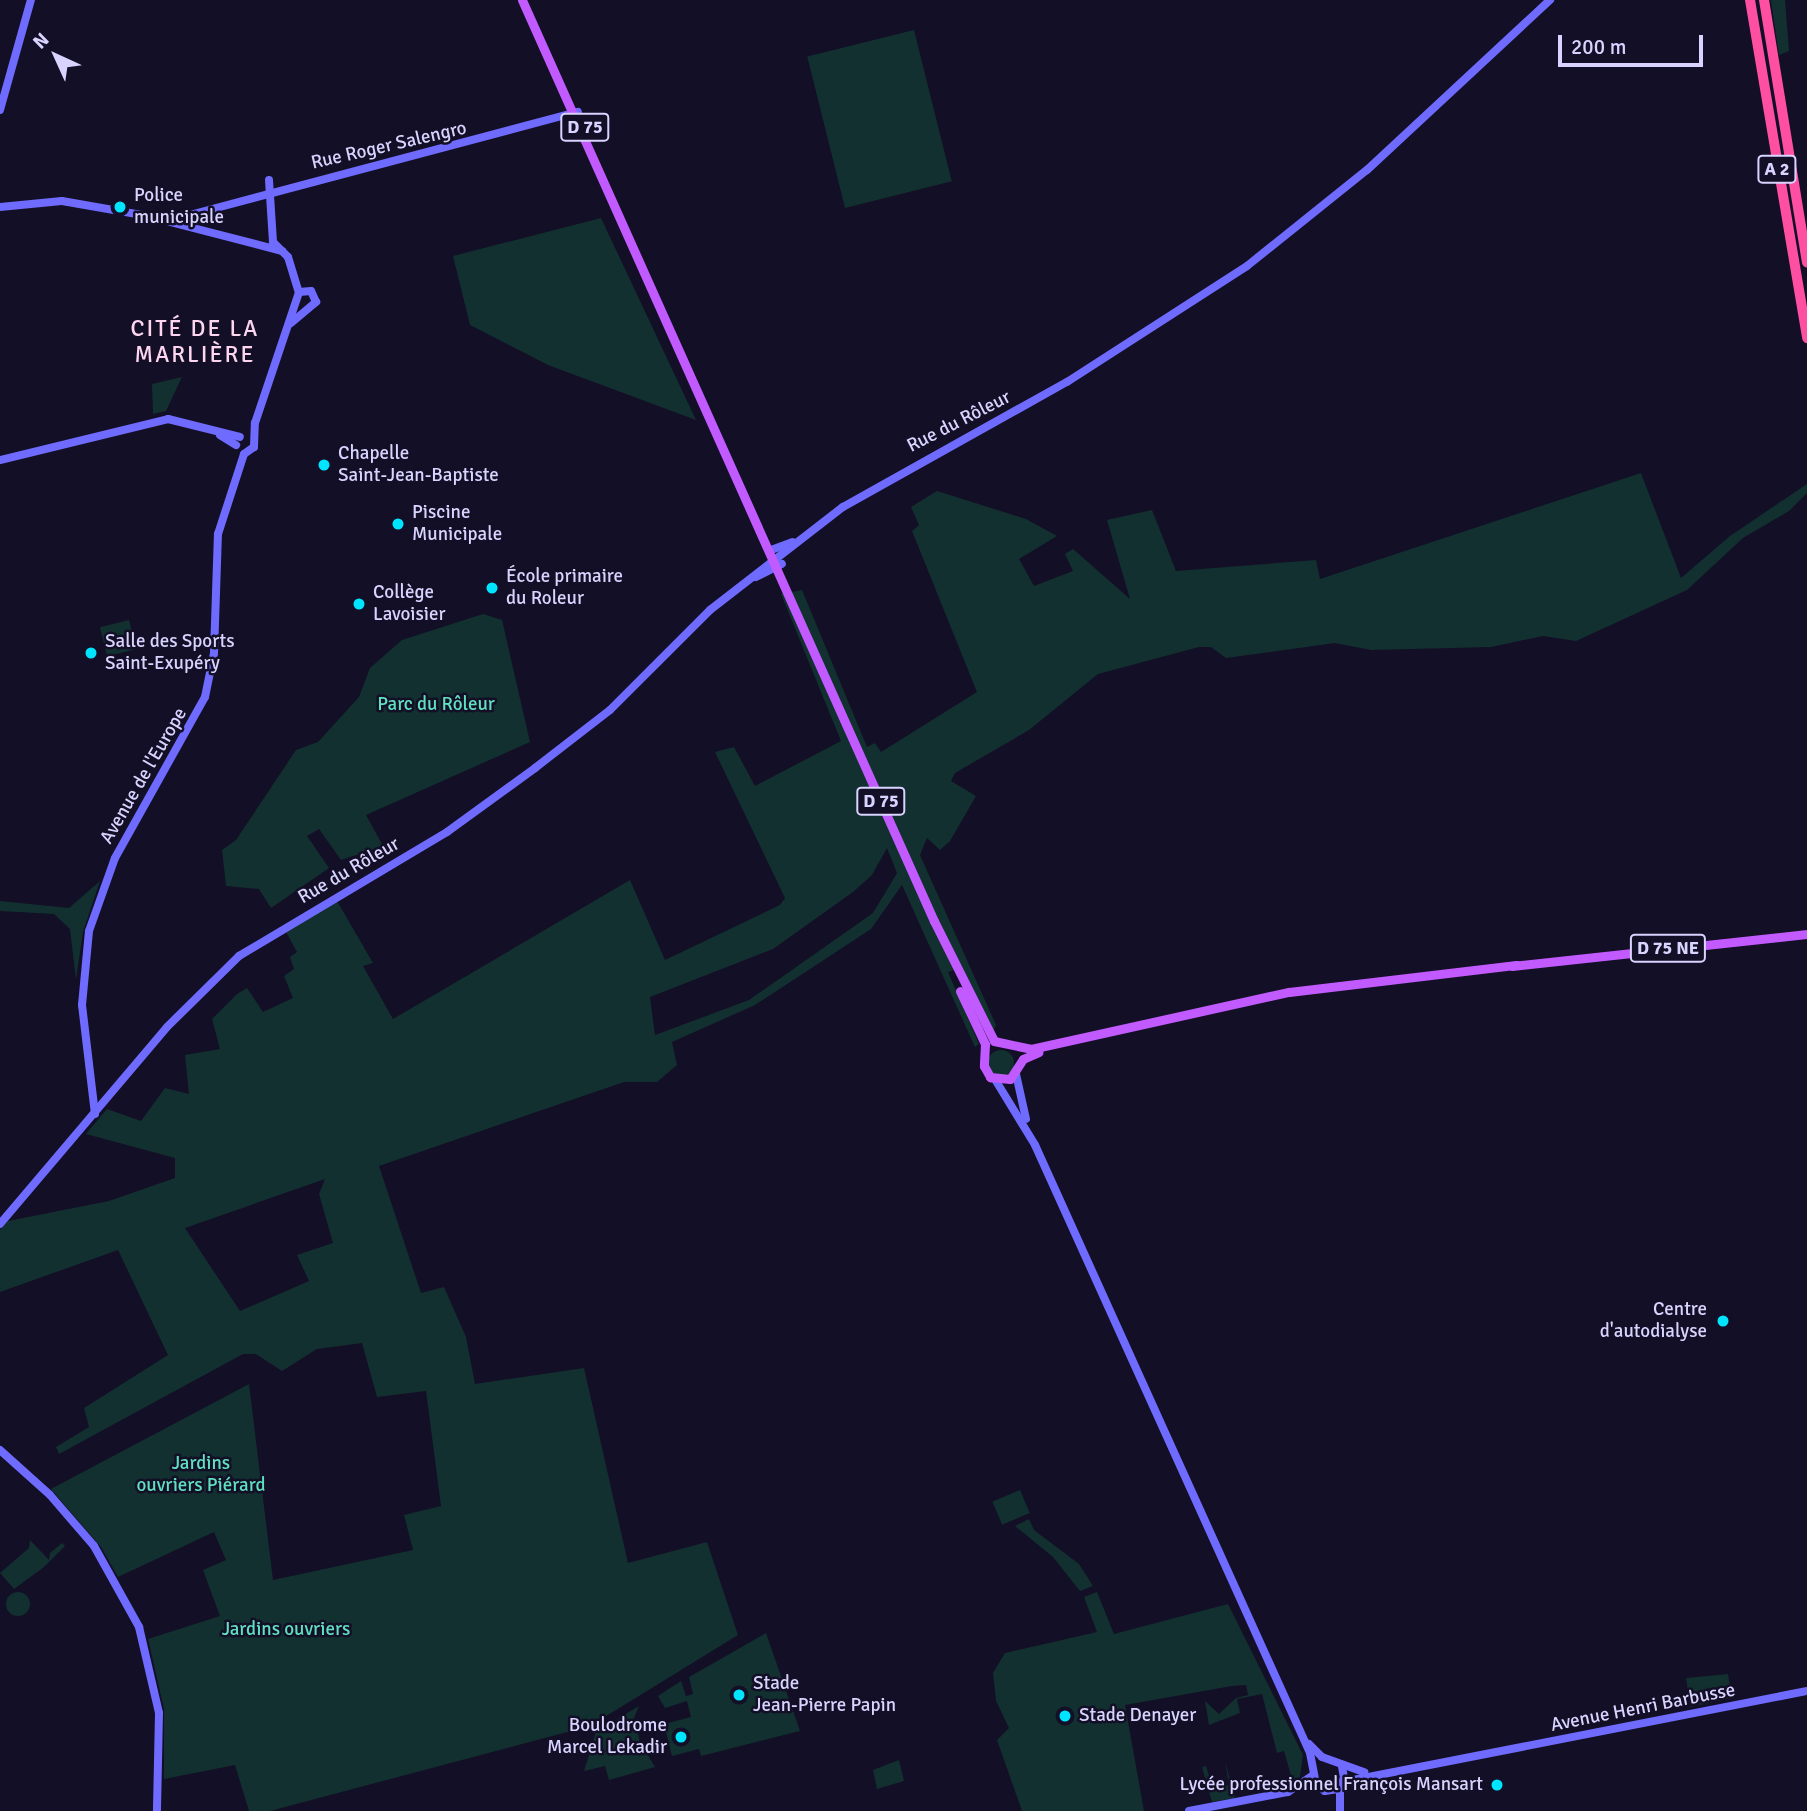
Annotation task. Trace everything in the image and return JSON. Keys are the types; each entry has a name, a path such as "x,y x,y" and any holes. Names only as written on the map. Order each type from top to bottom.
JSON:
{"highway":[{"name":"A 2","path":"1750,0 1807,338"},
{"name":"A 2","path":"1764,0 1807,262"}],"main road":[{"name":"D 75","path":"522,0 776,557 934,922 983,1025 1007,1047"},
{"name":"D 75","path":"934,922 985,1056"},
{"name":"D 75 NE","path":"1007,1047 1067,1042 1267,998 1516,965 1807,934"},
{"name":"D 75 NE","path":"1780,937 1807,941"},
{"name":"D 75 NE","path":"1017,1069 1067,1042"},
{"path":"1007,1047 1017,1069 996,1081 985,1071 985,1056 1007,1047"}],"street":[{"path":"0,95 29,0"},
{"path":"0,110 29,0"},
{"name":"Rue du Rôleur","path":"0,1224 167,1027 239,956 447,832 528,774 614,706 681,636 747,580 802,537 892,475 1016,411 1247,266 1352,183 1550,0"},
{"name":"Rue Roger Salengro","path":"0,206 58,201 163,220 265,189 475,142 575,112"},
{"path":"265,189 269,206 270,245"},
{"path":"163,220 270,245 282,251 303,310"},
{"path":"0,462 168,419 240,439 253,439 255,423 297,296 310,290 316,299 313,308 303,310 288,328"},
{"path":"240,439 255,423"},
{"path":"240,439 244,454"},
{"name":"Avenue de l'Europe","path":"95,1114 82,997 89,931 115,858 205,697 214,653 217,542 244,454 253,449 253,439"},
{"path":"1017,1069 1035,1145"},
{"path":"996,1081 1035,1145 1302,1736 1322,1790 1338,1811"},
{"path":"0,1450 49,1493 94,1546 139,1627 159,1713 157,1811"},
{"name":"Avenue Henri Barbusse","path":"1322,1790 1807,1691"},
{"name":"Avenue Henri Barbusse","path":"1302,1736 1328,1760 1359,1772 1396,1770 1485,1756"},
{"path":"1189,1811 1288,1792 1328,1760"},
{"path":"1338,1811 1342,1766"},
{"path":"1214,1811 1322,1790"}],"green space":[{"path":"1771,0 1785,0 1789,51 1779,55"},
{"path":"914,30 952,181 845,208 807,57"},
{"path":"601,218 696,420 548,365 470,325 453,256"},
{"path":"182,377 166,411 153,414 152,384"},
{"path":"1641,473 1681,578 1730,536 1807,484 1807,493 1789,511 1743,538 1687,590 1576,641 1543,636 1491,647 1371,650 1335,643 1226,658 1211,647 1199,647 1098,674 1029,730 955,773 951,781 976,796 950,841 940,850 927,838 920,855 996,1025 992,1033 960,968 948,972 979,1044 975,1047 902,885 871,929 755,1005 672,1042 677,1065 657,1082 624,1082 379,1166 421,1293 444,1287 466,1337 475,1384 584,1368 628,1563 707,1542 738,1635 590,1726 270,1811 249,1811 235,1765 164,1779 164,1709 148,1639 220,1616 203,1570 226,1560 214,1532 118,1577 101,1547 51,1489 249,1384 273,1580 413,1550 404,1515 441,1506 426,1391 377,1397 362,1343 317,1349 282,1371 256,1354 243,1354 59,1454 56,1447 89,1427 84,1408 168,1355 118,1250 0,1292 0,1230 8,1221 109,1201 175,1178 175,1158 86,1134 107,1109 141,1121 165,1088 189,1094 185,1055 220,1049 212,1019 237,994 247,988 263,1012 293,998 284,976 294,969 290,957 297,952 286,932 337,901 373,963 363,966 393,1019 630,880 665,960 780,905 785,898 715,752 734,747 755,786 841,741 781,594 802,590 867,747 875,743 881,752 977,692 912,531 919,525 911,507 937,491 1026,519 1057,536 1019,559 1034,586 1073,571 1065,554 1073,549 1130,599 1107,520 1152,510 1176,571 1316,560 1320,579","holes":["887,848 897,873 873,913 749,1000 655,1035 650,997 773,949 853,892 872,875","325,1179 319,1194 333,1243 297,1255 309,1281 240,1311 185,1228"]},
{"name":"Parc du Rôleur","path":"483,614 502,620 530,742 366,815 383,846 341,860 319,829 307,836 329,868 271,908 259,889 226,886 222,850 236,840 296,750 318,742 359,697 370,668 402,640"},
{"path":"129,620 136,649 107,656 100,627"},
{"path":"100,881 83,932 76,980 70,929 54,914 0,911 0,901 69,908"},
{"path":"1001,1050 1010,1054 1014,1063 1010,1072 1001,1076 992,1072 988,1063 992,1054"},
{"path":"1020,1490 1030,1513 1002,1525 992,1502"},
{"path":"1029,1519 1034,1530 1079,1564 1093,1586 1080,1591 1053,1557 1015,1526"},
{"path":"30,1540 49,1560 50,1553 62,1543 65,1546 44,1567 14,1589 0,1573 29,1548"},
{"path":"18,1592 27,1595 30,1604 27,1613 18,1616 9,1613 6,1604 9,1595"},
{"name":"Stade Denayer","path":"1097,1592 1114,1634 1228,1604 1303,1755 1300,1777 1285,1788 1292,1779 1284,1751 1277,1753 1262,1694 1237,1699 1240,1713 1209,1725 1205,1701 1219,1714 1236,1698 1248,1695 1246,1685 1232,1686 1125,1705 1144,1811 1022,1811 997,1740 1009,1728 996,1701 993,1673 1005,1653 1097,1632 1084,1597"},
{"name":"Stade Jean-Pierre Papin","path":"766,1633 800,1731 701,1756 699,1749 672,1756 664,1724 691,1717 687,1701 665,1708 658,1696 681,1681 686,1696 693,1694 689,1677"},
{"path":"1728,1674 1732,1698 1690,1707 1686,1678"},
{"path":"639,1706 634,1718 640,1742 655,1767 609,1780 605,1766 584,1771 596,1732"},
{"path":"899,1760 904,1781 877,1789 873,1770"},
{"path":"1225,1761 1235,1798 1212,1802 1202,1767 1206,1766 1213,1789 1229,1785"}],"place":[{"name":"Police municipale","path":"120,207"},
{"name":"Chapelle Saint-Jean-Baptiste","path":"324,465"},
{"name":"Piscine Municipale","path":"398,524"},
{"name":"École primaire du Roleur","path":"492,588"},
{"name":"Collège Lavoisier","path":"359,604"},
{"name":"Salle des Sports Saint-Exupéry","path":"91,653"},
{"name":"Centre d'autodialyse","path":"1723,1321"},
{"name":"Stade Jean-Pierre Papin","path":"739,1695"},
{"name":"Stade Denayer","path":"1065,1716"},
{"name":"Boulodrome Marcel Lekadir","path":"681,1737"},
{"name":"Lycée professionnel François Mansart","path":"1497,1785"}],"district":[{"name":"CITÉ DE LA MARLIÈRE","path":"195,342"}],"park label":[{"name":"Jardins ouvriers Piérard","path":"201,1475"},
{"name":"Jardins ouvriers","path":"286,1630"}]}
